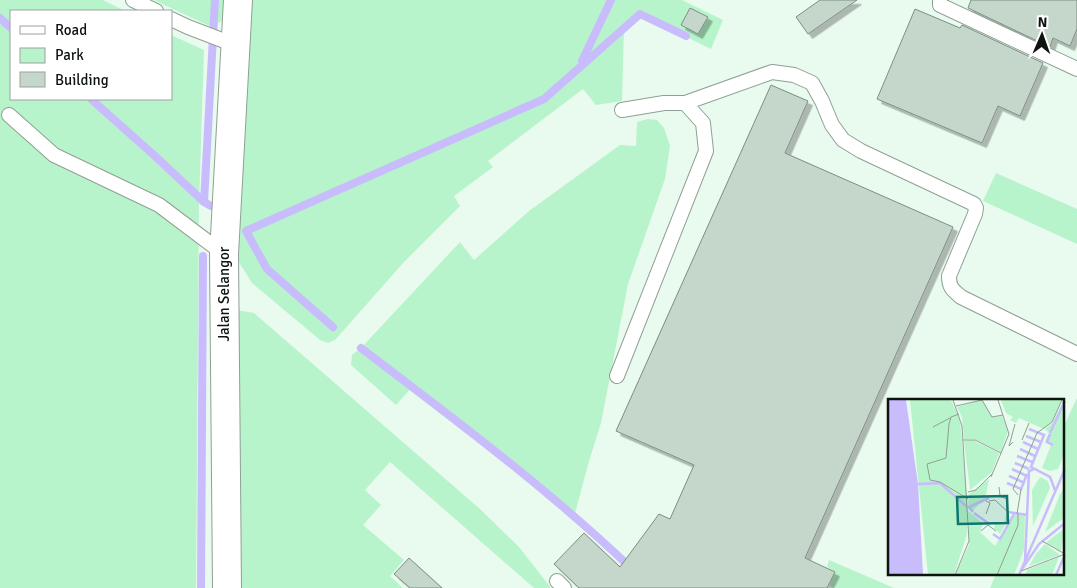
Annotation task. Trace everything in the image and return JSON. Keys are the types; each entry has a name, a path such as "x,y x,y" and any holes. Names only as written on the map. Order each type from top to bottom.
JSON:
{"street":[{"name":"Jalan Selangor","path":"226,588 224,254 238,0"}],"lane":[{"path":"133,0 154,10"},
{"path":"940,0 940,5 1077,69"},
{"path":"172,19 235,45"},
{"path":"622,110 685,103 772,72 794,75 812,83 822,100 832,125 843,140 861,151 974,204 976,208 975,214 949,276 949,284 952,289 961,297 1077,354"},
{"path":"616,376 706,151 703,123 685,103"},
{"path":"9,115 54,155 159,205 224,254"}],"green space":[{"path":"0,0 103,0 123,10 10,10 10,100 172,100 172,35 204,50 199,204 196,588 0,588"},
{"path":"154,0 224,0 224,19 214,25 207,25"},
{"path":"247,0 682,0 723,20 711,49 640,14 624,27 622,101 596,105 583,89 488,161 493,167 454,196 460,206 404,262 335,340 328,343 320,340 252,283 240,264 236,250"},
{"path":"648,119 657,120 664,128 670,146 665,179 628,284 601,423 574,517 527,476 412,387 396,405 351,365 352,355 361,348 460,242 474,260 529,211 620,145 636,146 637,122"},
{"path":"996,173 1077,209 1077,244 983,201"},
{"path":"236,310 254,313 480,509 519,547 551,588 534,588 390,462 365,490 381,505 363,525 404,560 390,576 403,588 240,588"},
{"path":"1077,398 1077,588 990,588 995,576 1064,576 1064,426"},
{"path":"829,560 894,588 834,588 829,585 835,572 827,567"}],"building":[{"path":"820,0 857,0 808,34 796,17"},
{"path":"971,0 1077,0 1077,29 1070,46 1053,38 1050,47 968,8"},
{"path":"690,8 708,17 698,34 681,25"},
{"path":"915,9 960,28 962,25 1043,63 1020,116 998,106 982,143 877,99"},
{"path":"771,85 808,101 785,153 953,227 805,558 835,572 827,588 579,588 554,564 584,533 620,567 659,514 670,519 694,465 616,431"},
{"path":"409,558 442,588 410,588 394,574"}],"waterway":[{"path":"204,202 215,0"},
{"path":"582,61 611,0"},
{"path":"333,327 267,269 246,231 544,99 640,14 686,36"},
{"path":"0,18 10,27"},
{"path":"92,100 204,202 211,206"},
{"path":"201,588 203,256"},
{"path":"361,348 465,427 533,482 631,568"}]}
